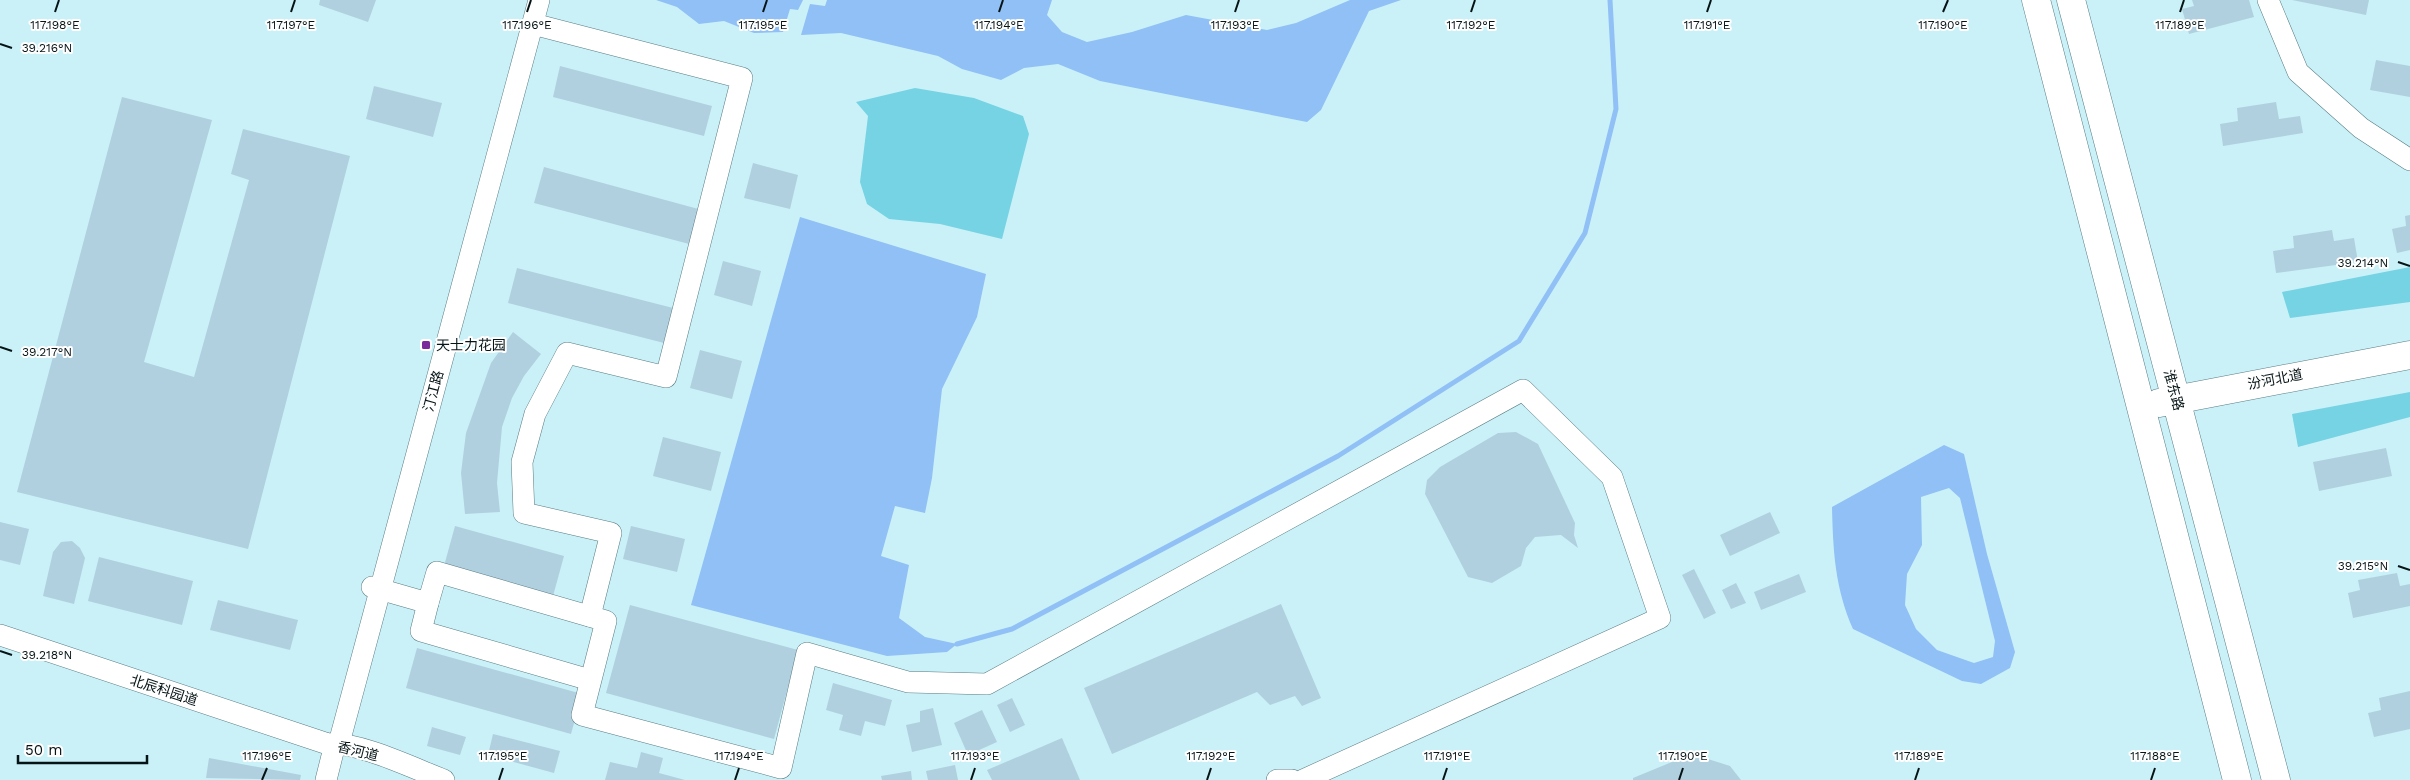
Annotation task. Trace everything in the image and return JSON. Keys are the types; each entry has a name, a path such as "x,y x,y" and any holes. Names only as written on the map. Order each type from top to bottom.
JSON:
{"main road":[{"path":"2036,0 2237,780"},
{"name":"淮东路","path":"2072,0 2276,780"},
{"name":"汾河北道","path":"2141,406 2282,377 2410,355"}],"street":[{"name":"汀江路","path":"377,588 527,0"},
{"name":"汀江路","path":"326,780 333,747 540,0"},
{"path":"2268,0 2298,72 2362,128 2410,160"},
{"path":"533,24 742,78 666,377 567,353 535,414 522,462 524,513 611,533 590,616"},
{"path":"590,680 420,632 437,572 606,621 582,715 781,768 807,653 908,682 987,684 1523,390 1612,477 1660,618 1303,780"},
{"path":"377,588 428,603"},
{"name":"北辰科园道","path":"0,635 333,747"},
{"name":"香河道","path":"333,747 409,780"},
{"name":"香河道","path":"333,747 444,780"}],"shaded area":[{"path":"656,0 803,0 798,10 790,9 783,32 754,33 724,21 699,24 677,7"},
{"path":"827,0 1052,0 1047,15 1062,32 1087,42 1132,32 1186,15 1267,30 1296,23 1350,0 1401,0 1369,11 1321,110 1307,122 1100,81 1058,64 1024,68 1001,80 962,69 938,56 841,33 801,35 810,4 825,6"},
{"path":"915,88 974,98 1023,116 1029,134 1002,239 940,224 889,219 867,204 860,182 868,116 856,102"},
{"path":"800,217 986,274 977,317 942,389 932,478 925,513 895,506 881,556 909,565 899,618 925,637 957,644 947,652 887,656 691,605"},
{"path":"2410,267 2410,302 2290,318 2282,292"},
{"path":"2410,392 2410,417 2298,447 2292,414"},
{"path":"1944,445 1964,454 1987,554 2015,652 2010,668 1981,684 1962,681 1853,629 1842,599 1836,569 1832,507","holes":["1949,488 1960,498 1995,641 1993,657 1974,663 1937,650 1916,629 1905,605 1907,574 1922,545 1921,497"]}],"building":[{"path":"320,0 376,0 368,22 319,5"},
{"path":"2192,0 2249,0 2254,17 2189,34 2182,9 2194,6"},
{"path":"2292,0 2369,0 2366,15"},
{"path":"2376,60 2410,66 2410,97 2370,90"},
{"path":"560,66 712,106 704,136 553,97"},
{"path":"374,86 442,103 433,137 366,119"},
{"path":"122,97 212,120 144,362 194,377 249,180 231,174 243,129 350,156 248,549 17,492"},
{"path":"2276,102 2279,119 2300,116 2303,133 2223,146 2220,124 2238,121 2237,108"},
{"path":"753,163 798,175 790,209 744,198"},
{"path":"544,167 702,210 693,245 534,203"},
{"path":"2410,215 2410,250 2397,253 2392,229 2406,226 2405,216"},
{"path":"2332,230 2334,241 2354,238 2358,262 2276,273 2273,251 2294,248 2293,236"},
{"path":"723,261 761,271 752,306 714,295"},
{"path":"517,268 673,308 664,343 508,303"},
{"path":"513,332 541,354 524,376 512,398 502,427 497,483 500,512 465,514 461,473 466,433 491,363"},
{"path":"700,350 742,361 732,399 690,388"},
{"path":"1516,432 1538,444 1575,523 1574,535 1578,548 1561,535 1535,537 1526,548 1521,566 1492,583 1468,577 1425,494 1427,480 1440,467 1498,433"},
{"path":"663,437 721,452 711,491 653,476"},
{"path":"2386,448 2392,476 2319,491 2313,462"},
{"path":"1770,512 1780,533 1730,556 1720,535"},
{"path":"0,522 29,529 20,565 0,560"},
{"path":"455,526 564,556 553,596 444,566"},
{"path":"631,526 685,539 677,572 623,559"},
{"path":"72,541 80,548 85,558 74,604 43,596 53,552 61,542"},
{"path":"99,557 193,581 182,625 88,601"},
{"path":"1694,569 1716,613 1704,619 1682,575"},
{"path":"2397,573 2400,586 2410,584 2410,606 2353,618 2348,593 2360,590 2358,580"},
{"path":"1799,574 1806,592 1761,610 1754,592"},
{"path":"1736,583 1746,603 1731,609 1722,590"},
{"path":"218,600 298,620 290,650 210,630"},
{"path":"1281,604 1321,698 1302,706 1295,696 1270,705 1257,692 1112,754 1084,688"},
{"path":"630,605 798,650 774,739 606,693"},
{"path":"417,648 582,694 571,734 406,688"},
{"path":"833,683 892,700 885,726 865,721 861,736 839,730 843,715 826,710"},
{"path":"2410,691 2410,729 2374,737 2368,713 2381,710 2379,698"},
{"path":"1012,698 1025,725 1010,732 997,705"},
{"path":"933,708 942,745 912,752 906,725 920,722 920,711"},
{"path":"982,710 997,742 968,755 954,723"},
{"path":"432,727 466,737 460,755 427,746"},
{"path":"493,734 560,751 554,773 488,755"},
{"path":"1062,738 1080,780 992,780 987,770"},
{"path":"641,752 663,758 659,773 685,780 605,780 610,762 637,768"},
{"path":"1684,757 1708,759 1730,766 1741,780 1633,780 1633,778"},
{"path":"209,758 301,775 300,780 206,778"},
{"path":"955,765 958,780 928,780 926,771"},
{"path":"911,771 912,780 882,780 881,776"}],"waterway":[{"path":"957,644 1012,629 1338,456 1519,341 1585,233 1616,109 1610,0"}],"place":[{"name":"天士力花园","path":"426,345"}]}
